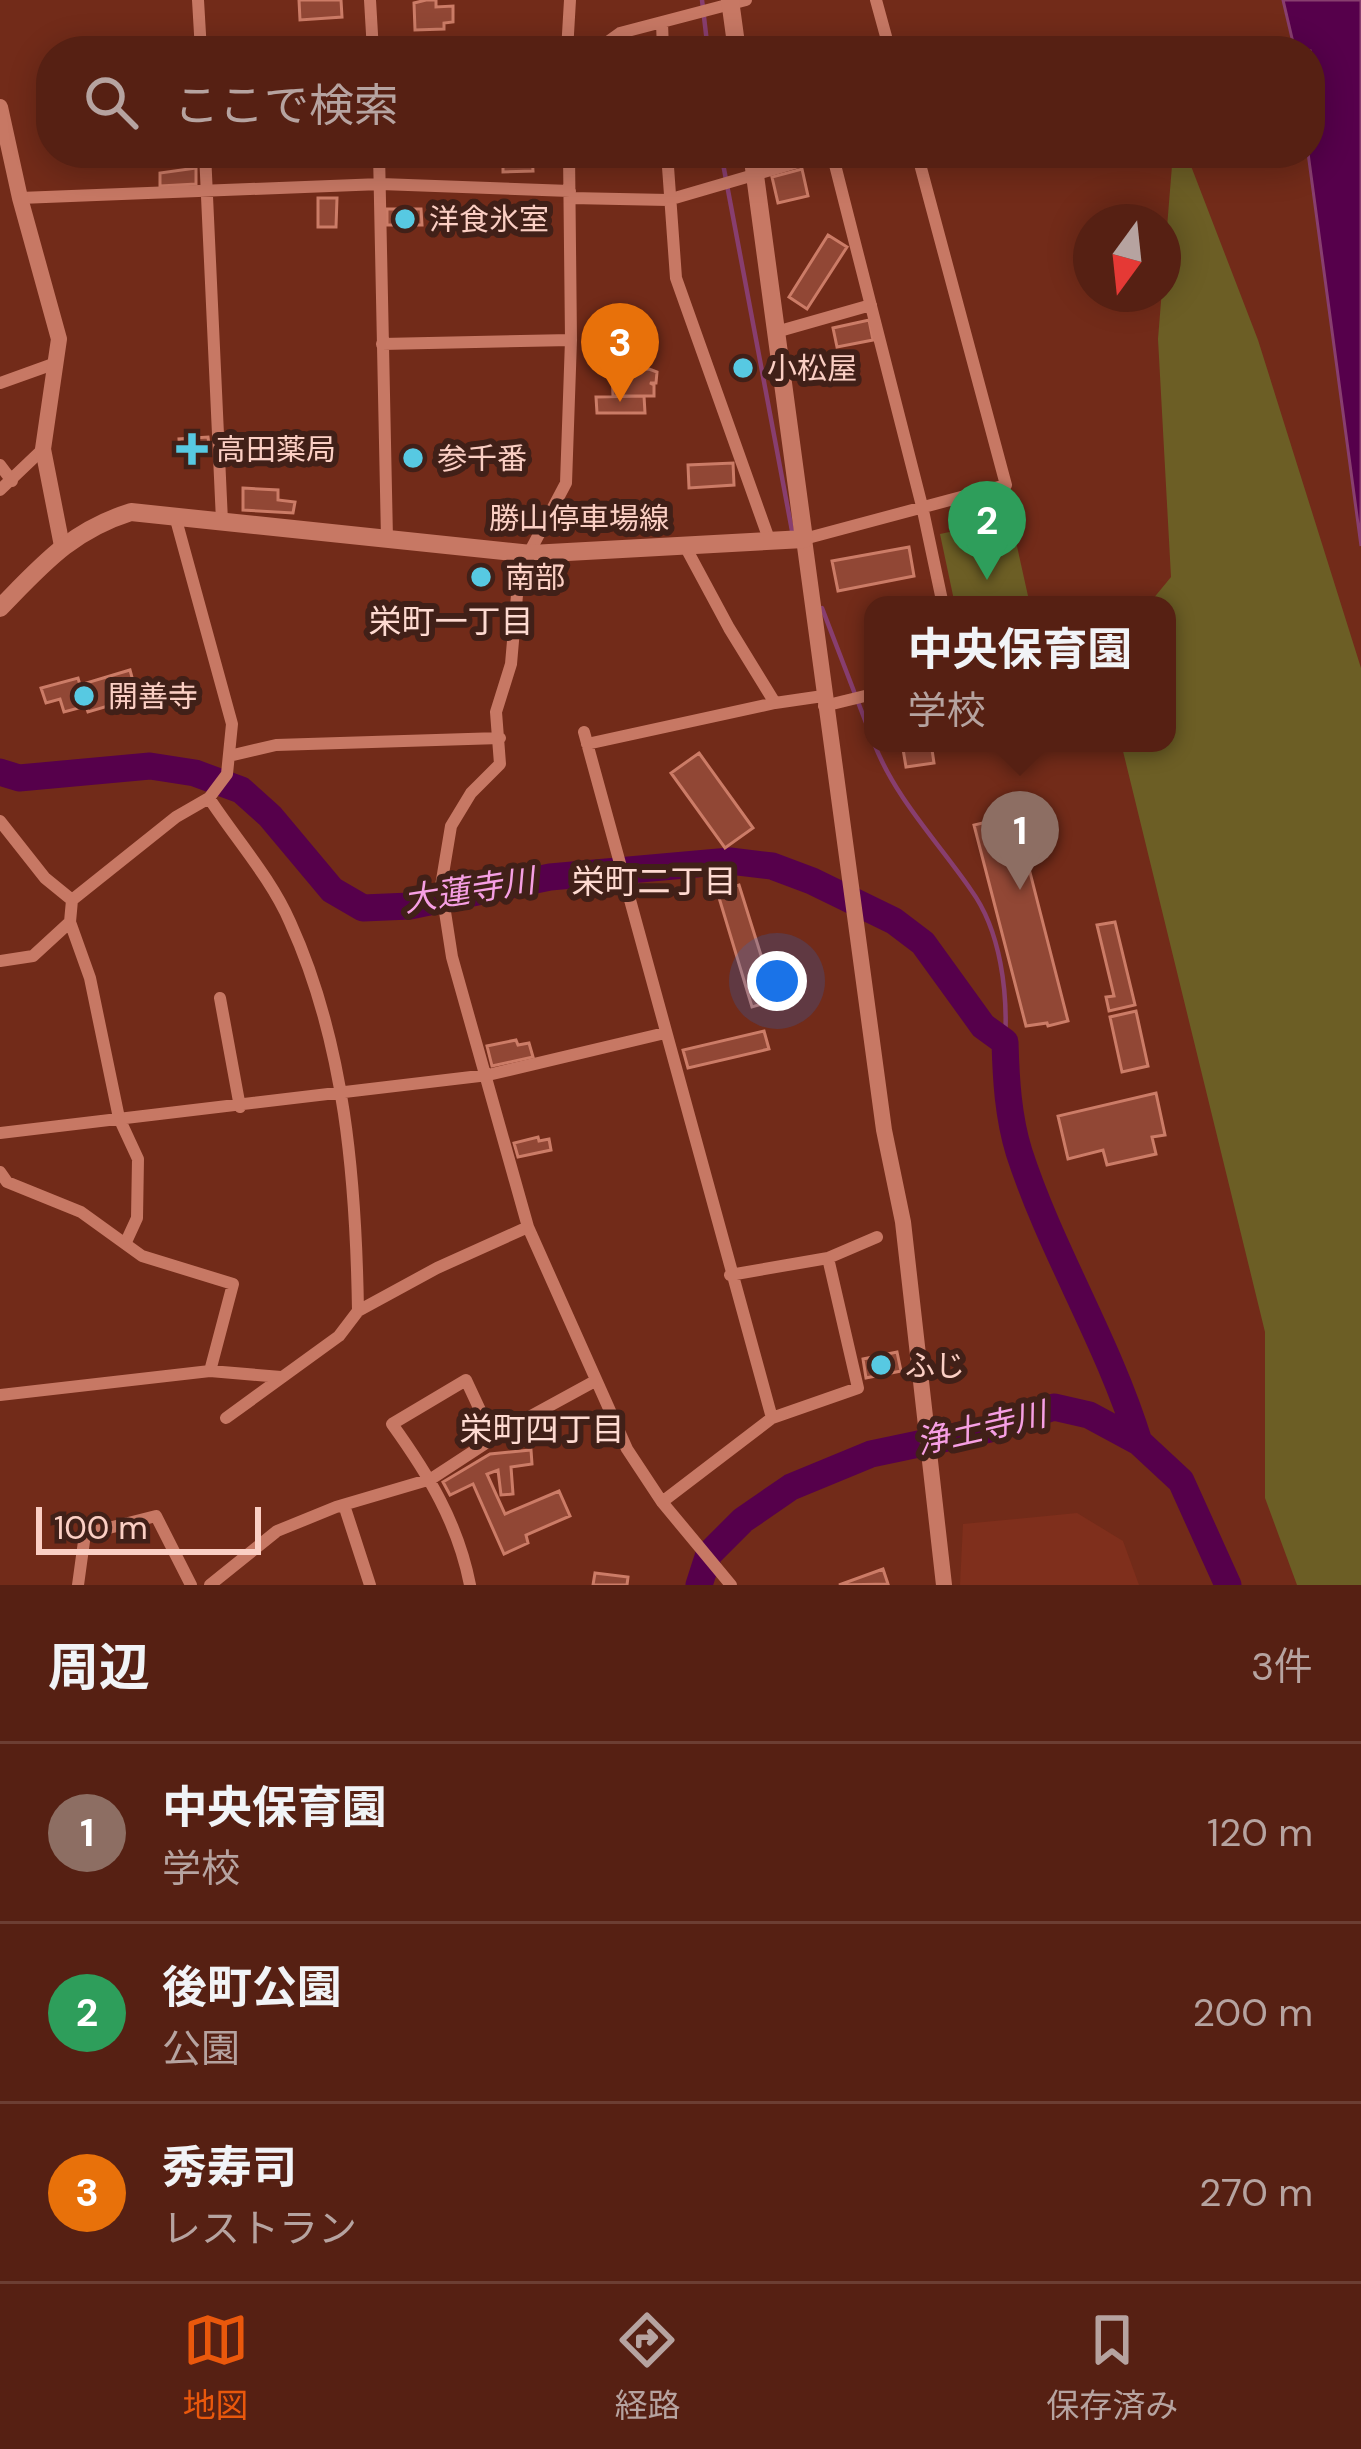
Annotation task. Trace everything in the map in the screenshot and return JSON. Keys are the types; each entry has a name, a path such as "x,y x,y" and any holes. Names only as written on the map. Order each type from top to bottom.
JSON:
{"main road":[{"path":"735,2 736,36"},
{"path":"754,168 804,539"},
{"name":"勝山停車場線","path":"0,608 62,545 99,522 131,512 531,554 804,539"}],"street":[{"path":"198,0 200,36"},
{"path":"370,0 372,36"},
{"path":"568,36 570,0"},
{"path":"876,0 886,36"},
{"path":"616,36 735,2"},
{"path":"662,22 662,36"},
{"path":"0,107 59,339 43,449 62,545"},
{"path":"206,168 222,521"},
{"path":"380,168 387,538"},
{"path":"569,168 572,340 566,483 519,572 512,664 496,712 500,764 471,793 452,826 441,886 452,957 528,1227 627,1449 666,1506 731,1585"},
{"path":"667,168 681,294 770,542"},
{"path":"20,198 381,184 668,200 776,168"},
{"path":"834,168 941,596"},
{"path":"921,168 1006,485 804,539 884,1130 903,1222 944,1585"},
{"path":"776,332 871,305"},
{"path":"382,344 572,340"},
{"path":"0,383 56,364"},
{"path":"0,490 43,449"},
{"path":"0,465 12,481"},
{"path":"126,1241 137,1218 138,1159 118,1118 90,978 70,922 72,900 176,817 209,798 227,774 232,724 175,516"},
{"path":"686,548 775,703"},
{"path":"772,1418 586,738 775,703 864,695"},
{"path":"230,756 277,745 500,738"},
{"path":"209,798 289,918 319,996 342,1095 357,1229 358,1312"},
{"path":"0,821 44,878 72,900"},
{"path":"0,961 33,956 70,922"},
{"path":"220,998 240,1107"},
{"path":"0,1133 488,1075 665,1033"},
{"path":"0,1172 7,1182 81,1212 142,1256 233,1283 210,1371"},
{"path":"226,1418 339,1336 358,1312 437,1268 528,1227"},
{"path":"730,1275 828,1258 877,1237"},
{"path":"666,1506 772,1418 858,1388 828,1258"},
{"path":"0,1395 210,1371 282,1377"},
{"path":"470,1585 463,1550 431,1479 392,1424 466,1380 493,1438"},
{"path":"210,1585 277,1531 344,1504 431,1479 595,1381"},
{"path":"344,1504 370,1585"},
{"path":"78,1585 86,1534 156,1516 191,1585"}],"shaded area":[{"path":"1283,0 1361,0 1361,546 1310,168 1325,168 1325,36 1291,36"},
{"path":"1172,168 1192,168 1258,340 1361,668 1361,1585 1297,1585 1265,1498 1265,1332 1123,752 1176,752 1176,596 1155,596 1171,577 1158,339 1160,312 1181,312 1181,204 1169,204"},
{"path":"1011,519 1028,596 953,596 940,534"},
{"path":"1077,1513 1123,1541 1139,1585 960,1585 963,1524"}],"building":[{"path":"299,0 341,0 342,17 300,20"},
{"path":"436,0 436,7 453,6 453,22 444,23 444,29 415,30 414,3"},
{"path":"196,168 196,184 160,186 160,173"},
{"path":"503,168 533,168 533,171 503,172"},
{"path":"802,169 808,196 778,203 772,177"},
{"path":"318,198 337,198 336,227 318,227"},
{"path":"387,209 421,209 422,225 387,225"},
{"path":"828,235 847,247 807,309 789,297"},
{"path":"869,320 873,340 837,347 833,328"},
{"path":"612,370 657,372 656,383 650,383 654,396 613,396"},
{"path":"644,396 645,413 597,413 596,397"},
{"path":"208,437 210,453 180,455 179,439"},
{"path":"733,463 734,485 689,488 688,465"},
{"path":"243,488 278,490 278,500 295,502 293,513 243,510"},
{"path":"909,547 914,576 838,591 832,561"},
{"path":"130,670 133,681 120,685 125,701 88,712 86,706 64,712 60,699 46,703 41,688 78,678 80,685"},
{"path":"904,752 932,752 934,763 906,767"},
{"path":"699,753 753,828 725,848 671,773"},
{"path":"999,819 1009,849 1023,845 1068,1021 1026,1026 974,825"},
{"path":"739,885 775,1000 752,1007 717,891"},
{"path":"1115,922 1135,1005 1109,1011 1106,997 1114,996 1097,925"},
{"path":"1136,1011 1148,1066 1122,1072 1110,1017"},
{"path":"764,1031 769,1049 688,1068 683,1050"},
{"path":"516,1040 518,1045 529,1043 533,1057 492,1066 487,1046"},
{"path":"1156,1093 1165,1135 1152,1137 1156,1154 1107,1165 1103,1150 1068,1159 1058,1116"},
{"path":"538,1137 539,1141 549,1139 551,1150 518,1157 514,1143"},
{"path":"897,1352 901,1371 866,1378 863,1359"},
{"path":"531,1450 532,1464 511,1467 513,1494 501,1495 498,1470 487,1474 505,1514 559,1491 570,1516 526,1535 528,1543 504,1554 473,1484 450,1495 443,1482 490,1454"},
{"path":"883,1569 888,1584 839,1585"},
{"path":"595,1573 628,1577 627,1585 593,1585"}],"waterway":[{"path":"702,0 706,36"},
{"path":"724,168 793,536"},
{"path":"822,608 864,718"},
{"path":"878,752 905,801 971,890 989,924 1003,983 1005,1042"},
{"name":"大蓮寺川","path":"0,772 19,778 150,766 195,773 241,790 270,816 332,890 363,908 410,906 550,877 730,861 772,866 894,921 923,943 983,1026 1005,1042 1010,1111 1019,1152 1139,1442"},
{"name":"浄土寺川","path":"699,1585 709,1554 743,1520 791,1487 871,1454 990,1429 1054,1407 1089,1415 1139,1442 1181,1481 1228,1585"}],"place":[{"name":"洋食氷室","path":"405,219"},
{"name":"小松屋","path":"743,368"},
{"name":"秀寿司","path":"620,402"},
{"name":"高田薬局","path":"192,449"},
{"name":"参千番","path":"413,458"},
{"name":"南部","path":"481,577"},
{"name":"後町公園","path":"987,580"},
{"name":"開善寺","path":"84,696"},
{"name":"中央保育園","path":"1020,890"},
{"name":"ふじ","path":"881,1365"}],"district":[{"name":"栄町一丁目","path":"451,621"},
{"name":"栄町二丁目","path":"654,881"},
{"name":"栄町四丁目","path":"542,1429"}]}
